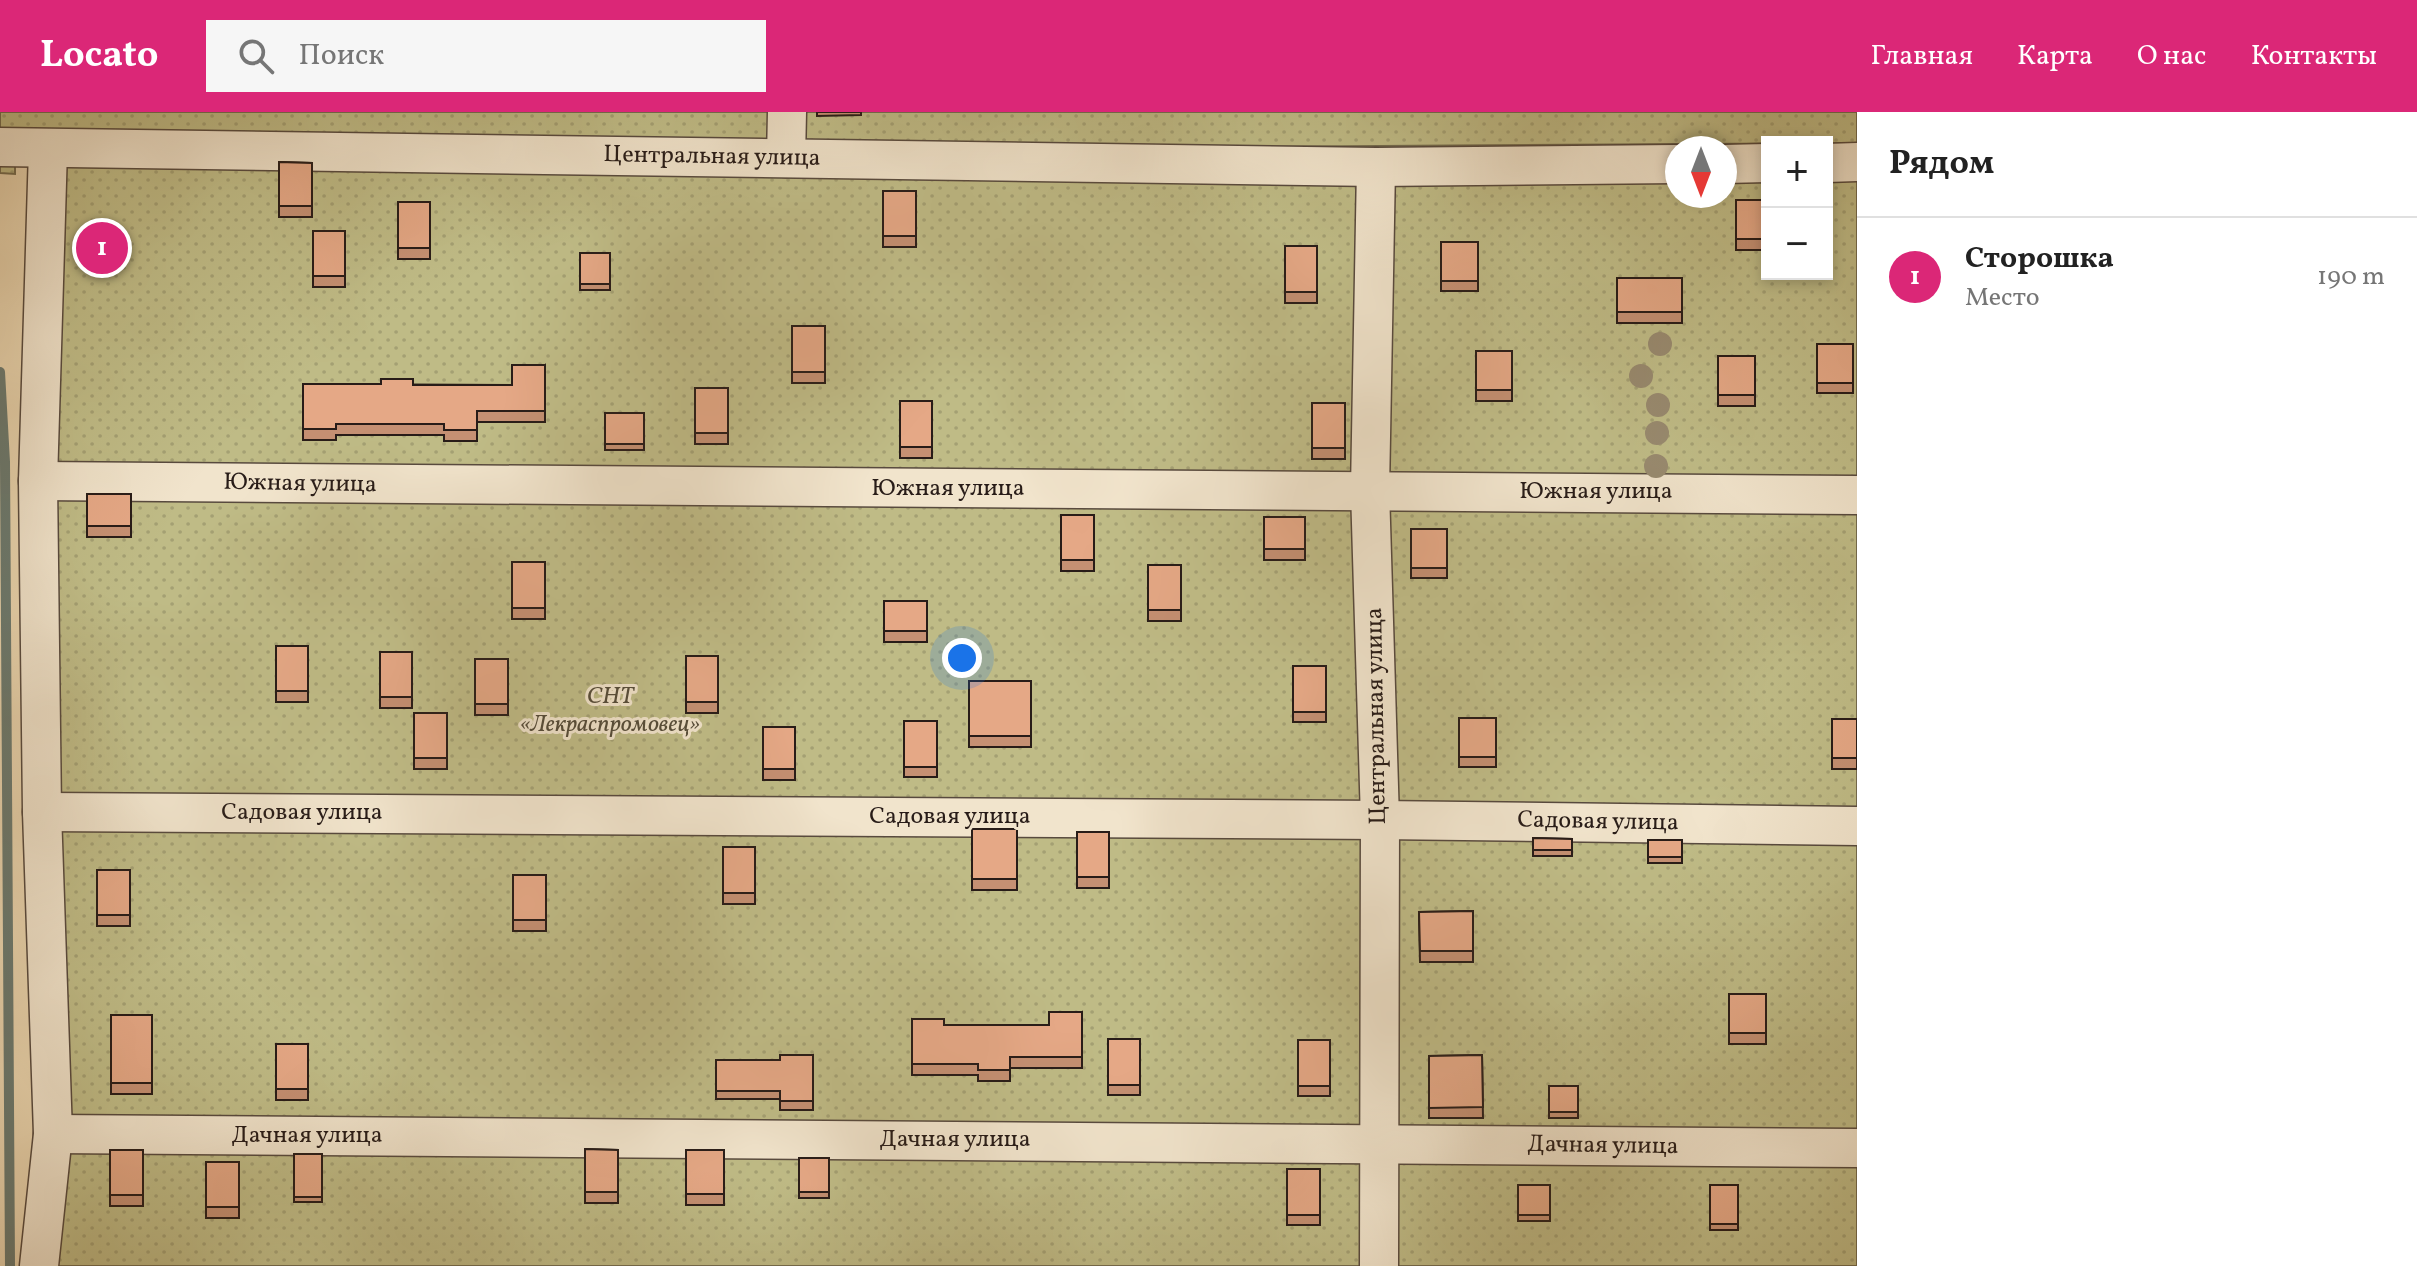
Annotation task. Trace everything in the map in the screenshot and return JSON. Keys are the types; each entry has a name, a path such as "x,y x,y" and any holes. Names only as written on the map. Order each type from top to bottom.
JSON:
{"street":[{"path":"786,158 787,112"},
{"name":"Центральная улица","path":"0,147 1376,167 1665,164"},
{"path":"39,1266 53,1134 42,812 38,481 48,149"},
{"path":"1833,163 1857,162"},
{"path":"1737,164 1761,163"},
{"name":"Центральная улица","path":"1376,167 1370,490 1380,820 1379,1266"},
{"name":"Южная улица","path":"38,481 1857,495"},
{"name":"Садовая улица","path":"42,812 1857,826"},
{"name":"Дачная улица","path":"53,1134 1857,1148"}],"green space":[{"path":"0,112 1857,112 1857,143 1833,143 1833,136 1761,136 1761,144 1737,144 1737,136 1665,136 1665,144 1072,148 15,143 15,174 0,173"},
{"name":"СНТ «Лекраспромовец»","path":"48,149 1665,164 1665,208 1737,208 1737,164 1761,163 1761,280 1833,280 1833,163 1857,162 1857,1266 39,1266"}],"building":[{"path":"279,162 312,163 312,206 279,206"},
{"path":"883,191 916,191 916,236 883,236"},
{"path":"1737,200 1761,200 1761,239 1736,239"},
{"path":"398,202 430,202 430,248 398,248"},
{"path":"313,231 345,231 345,276 313,276"},
{"path":"1441,242 1478,242 1478,281 1441,281"},
{"path":"1285,246 1317,246 1317,292 1285,292"},
{"path":"580,253 610,253 610,284 580,284"},
{"path":"1617,278 1682,278 1682,312 1617,312"},
{"path":"792,326 825,326 825,372 792,372"},
{"path":"1817,344 1853,344 1853,383 1817,383"},
{"path":"1476,351 1512,351 1512,390 1476,390"},
{"path":"1718,356 1755,356 1755,395 1718,395"},
{"path":"512,365 545,365 545,411 477,411 477,430 444,430 444,424 336,424 336,429 303,429 303,384 381,384 381,379 413,379 413,385 512,385"},
{"path":"695,388 728,388 728,433 695,433"},
{"path":"900,401 932,401 932,447 900,447"},
{"path":"1312,403 1345,403 1345,448 1312,448"},
{"path":"605,413 644,413 644,444 605,444"},
{"path":"87,494 131,494 131,526 87,526"},
{"path":"1061,515 1094,515 1094,560 1061,560"},
{"path":"1264,517 1305,517 1305,549 1264,549"},
{"path":"1411,529 1447,529 1447,568 1411,568"},
{"path":"512,562 545,562 545,608 512,608"},
{"path":"1148,565 1181,565 1181,610 1148,610"},
{"path":"884,601 927,601 927,631 884,631"},
{"path":"276,646 308,646 308,691 276,691"},
{"path":"380,652 412,652 412,697 380,697"},
{"path":"686,656 718,656 718,702 686,702"},
{"path":"475,659 508,659 508,704 475,704"},
{"path":"1293,666 1326,666 1326,712 1293,712"},
{"path":"969,681 1031,681 1031,736 969,736"},
{"path":"414,713 447,713 447,758 414,758"},
{"path":"1459,718 1496,718 1496,757 1459,757"},
{"path":"1832,719 1857,719 1857,758 1832,758"},
{"path":"904,721 937,721 937,767 904,767"},
{"path":"763,727 795,727 795,769 763,769"},
{"path":"972,829 1017,829 1017,879 972,879"},
{"path":"1077,832 1109,832 1109,877 1077,877"},
{"path":"1533,838 1572,839 1572,850 1533,850"},
{"path":"1648,840 1682,840 1682,857 1648,857"},
{"path":"723,847 755,847 755,893 723,893"},
{"path":"97,870 130,870 130,915 97,915"},
{"path":"513,875 546,875 546,920 513,920"},
{"path":"1473,911 1473,951 1420,951 1419,912"},
{"path":"1729,994 1766,994 1766,1033 1729,1033"},
{"path":"1049,1012 1082,1012 1082,1057 1010,1057 1010,1070 978,1070 978,1064 912,1064 912,1019 944,1019 944,1025 1049,1025"},
{"path":"111,1015 152,1015 152,1083 111,1083"},
{"path":"1108,1039 1140,1039 1140,1085 1108,1085"},
{"path":"1298,1040 1330,1040 1330,1086 1298,1086"},
{"path":"276,1044 308,1044 308,1089 276,1089"},
{"path":"780,1055 813,1055 813,1101 780,1101 780,1091 716,1091 716,1060 780,1060"},
{"path":"1482,1055 1483,1107 1429,1108 1429,1056"},
{"path":"1549,1086 1578,1086 1578,1112 1549,1112"},
{"path":"585,1149 618,1150 618,1192 585,1192"},
{"path":"110,1150 143,1150 143,1195 110,1195"},
{"path":"686,1150 724,1150 724,1194 686,1194"},
{"path":"294,1154 322,1154 322,1197 294,1197"},
{"path":"799,1158 829,1158 829,1192 799,1192"},
{"path":"206,1162 239,1162 239,1207 206,1207"},
{"path":"1287,1169 1320,1169 1320,1215 1287,1215"},
{"path":"1518,1185 1550,1185 1550,1215 1518,1215"},
{"path":"1710,1185 1738,1185 1738,1224 1710,1224"}],"waterway":[{"path":"0,372 5,462 10,1266"}],"place":[{"name":"Сторошка","path":"102,248"}]}
